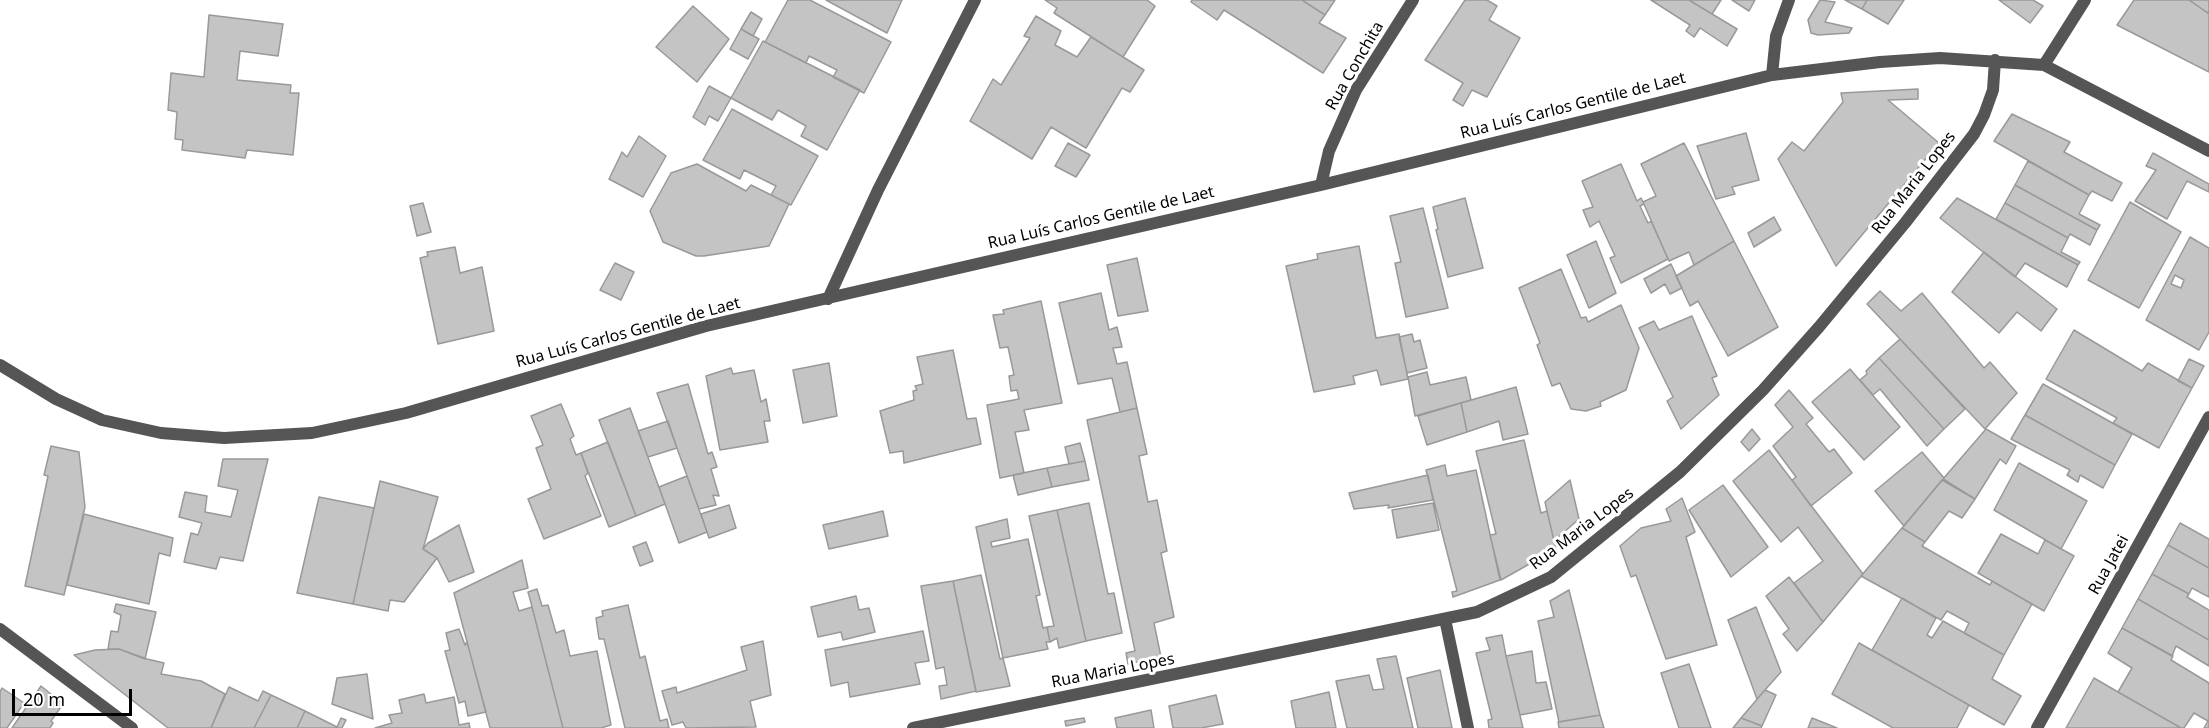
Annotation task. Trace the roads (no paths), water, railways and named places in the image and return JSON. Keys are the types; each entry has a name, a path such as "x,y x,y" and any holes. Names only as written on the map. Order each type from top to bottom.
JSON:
{"street":[{"path":"828,299 878,190 975,0"},
{"name":"Rua Conchita","path":"1321,185 1329,151 1356,90 1413,0"},
{"path":"1772,75 1776,36 1789,0"},
{"path":"2044,65 2085,0"},
{"name":"Rua Luís Carlos Gentile de Laet","path":"0,365 56,399 102,420 161,434 224,438 312,433 406,414 706,326 1321,185 1772,75 1880,62 1940,57 2044,65 2209,151"},
{"name":"Rua Maria Lopes","path":"913,728 1477,612 1551,577 1640,507 1714,440 1819,327 1905,223 1974,134 1993,90 1995,60"},
{"name":"Rua Jatei","path":"2037,728 2209,417"},
{"path":"1445,619 1468,728"},
{"path":"0,629 132,728"}]}
